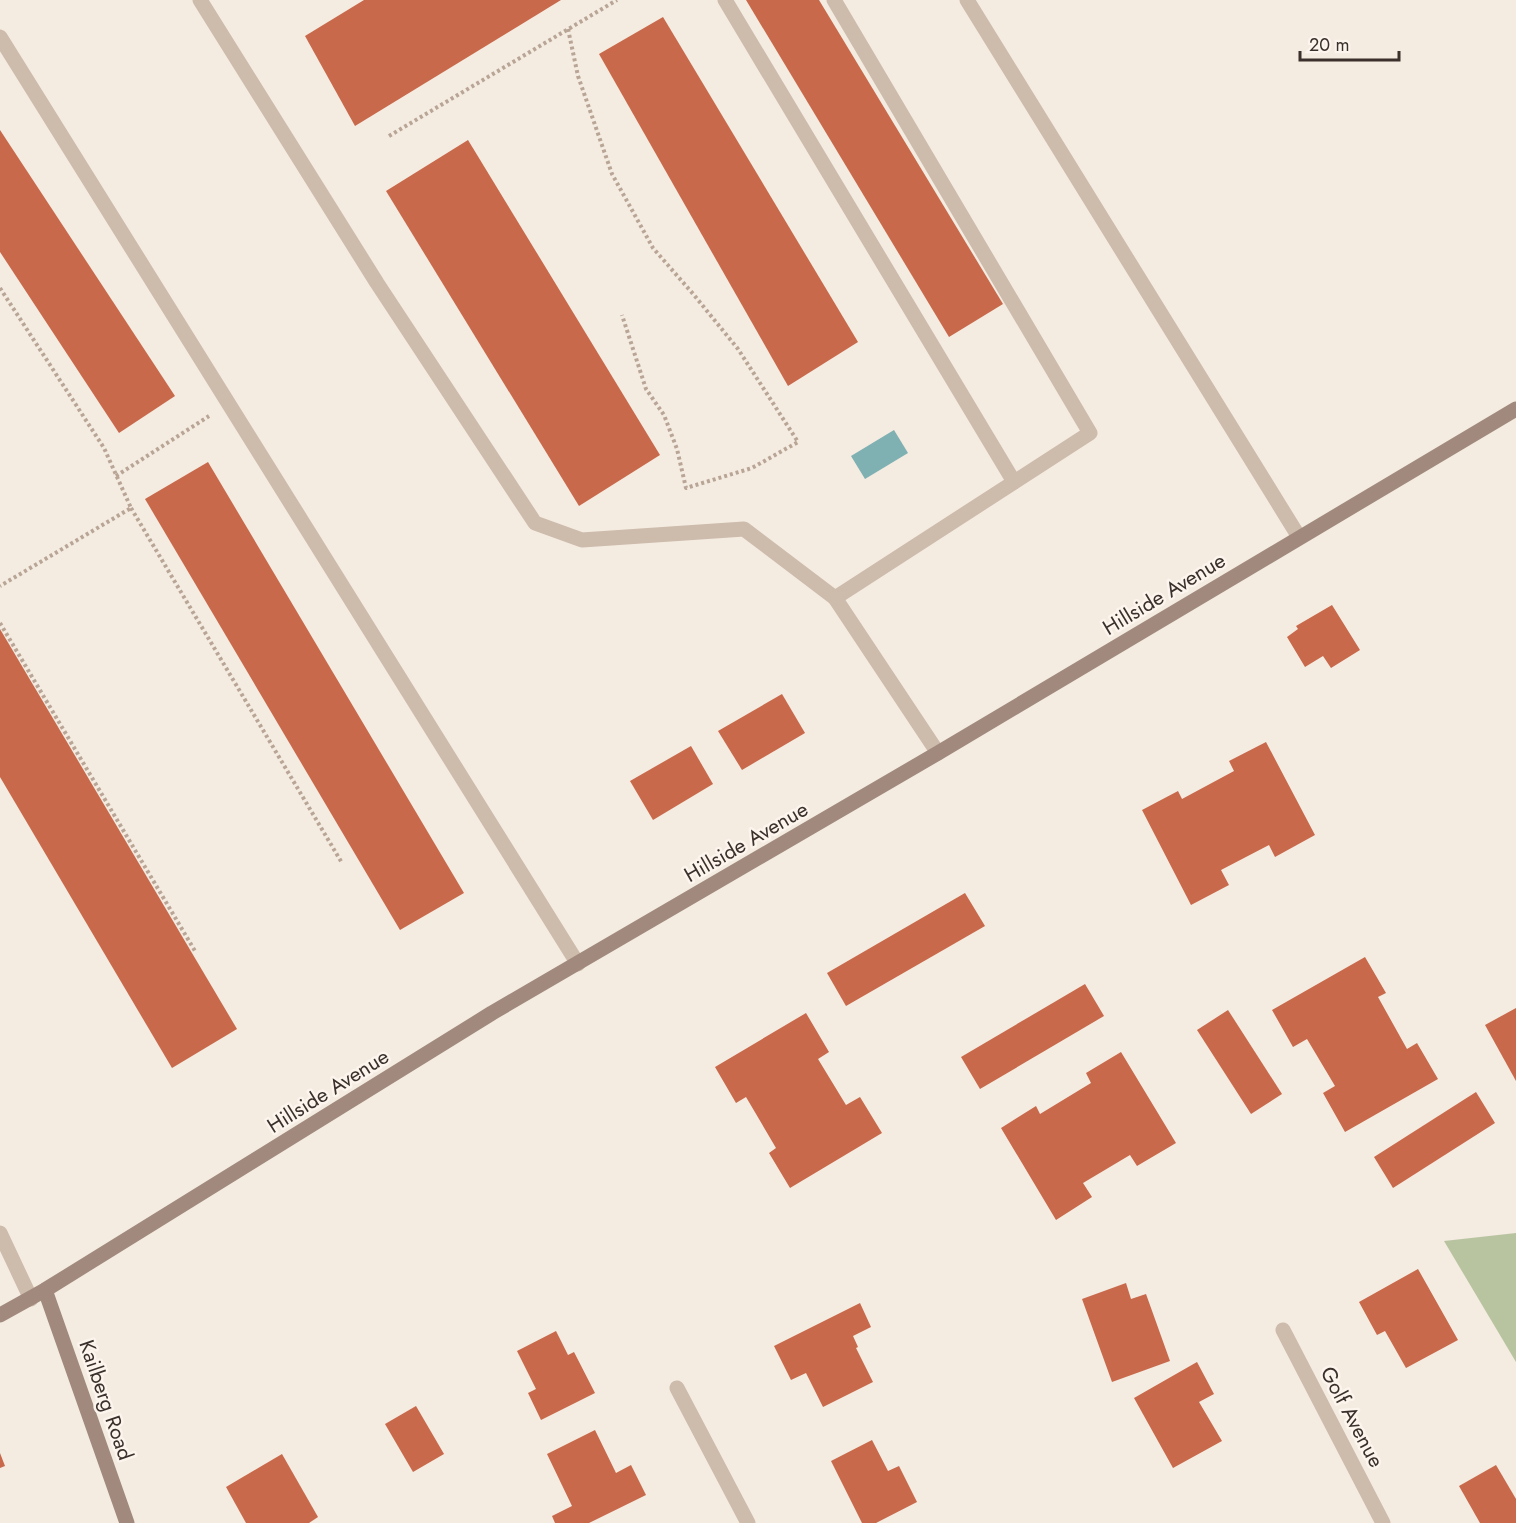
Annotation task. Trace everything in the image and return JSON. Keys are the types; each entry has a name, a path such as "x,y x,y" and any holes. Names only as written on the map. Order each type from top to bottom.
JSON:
{"street":[{"path":"200,0 377,283 535,523 582,540 744,529 835,598 938,753"},
{"path":"725,0 1014,482"},
{"path":"834,0 1090,433 835,598"},
{"path":"967,0 1299,537"},
{"path":"0,37 578,964"},
{"name":"Hillside Avenue","path":"0,1315 31,1299 492,1013 938,753 1516,409"},
{"path":"0,1233 31,1299"},
{"name":"Kailberg Road","path":"45,1290 127,1523"},
{"name":"Golf Avenue","path":"1283,1330 1383,1523"},
{"path":"677,1388 748,1523"}],"path":[{"path":"389,136 617,0"},
{"path":"568,29 578,76 612,174 653,248 738,349 798,442 752,468 686,488 677,449 664,415 646,389 622,315"},
{"path":"0,288 104,448 131,508 342,863"},
{"path":"116,476 229,404"},
{"path":"0,586 131,508"},
{"path":"0,622 195,951"}],"green space":[{"path":"1516,1233 1516,1362 1444,1241"}],"water":[{"path":"894,430 908,453 865,479 851,456"}],"building":[{"path":"364,0 561,0 355,126 305,36"},
{"path":"746,0 819,0 1003,304 949,337"},
{"path":"663,17 858,342 788,386 599,54"},
{"path":"0,130 175,396 119,433 0,252"},
{"path":"468,140 660,455 579,506 386,191"},
{"path":"208,462 464,893 400,930 145,499"},
{"path":"1332,605 1360,650 1331,668 1323,656 1305,667 1287,637 1298,629 1296,626"},
{"path":"0,629 237,1029 172,1068 0,777"},
{"path":"782,694 805,733 742,770 718,731"},
{"path":"1266,742 1315,835 1275,857 1269,845 1221,870 1229,885 1191,905 1142,810 1178,791 1182,799 1234,771 1229,761"},
{"path":"691,746 713,784 653,820 630,781"},
{"path":"965,893 985,926 846,1006 827,973"},
{"path":"1365,957 1386,993 1378,997 1407,1049 1417,1043 1438,1079 1345,1132 1323,1093 1335,1086 1307,1039 1293,1047 1272,1010"},
{"path":"1085,984 1104,1016 980,1089 961,1057"},
{"path":"1516,1008 1516,1081 1485,1025"},
{"path":"1228,1010 1282,1094 1251,1114 1197,1030"},
{"path":"806,1013 829,1052 818,1059 846,1105 860,1097 882,1133 790,1188 769,1153 776,1148 746,1097 736,1103 715,1067"},
{"path":"1121,1052 1176,1143 1137,1166 1130,1155 1083,1183 1092,1197 1056,1220 1001,1128 1036,1106 1040,1114 1091,1083 1086,1073"},
{"path":"1476,1092 1495,1123 1393,1188 1374,1157"},
{"path":"1418,1269 1458,1340 1406,1368 1385,1331 1377,1335 1359,1302"},
{"path":"1126,1283 1131,1299 1146,1294 1170,1361 1112,1382 1082,1299"},
{"path":"860,1303 871,1327 853,1336 858,1347 856,1348 873,1382 823,1407 806,1373 791,1380 774,1346"},
{"path":"556,1331 568,1355 574,1352 595,1393 541,1420 528,1393 536,1389 517,1351"},
{"path":"1197,1362 1214,1394 1199,1402 1222,1441 1173,1468 1134,1398"},
{"path":"416,1406 444,1454 413,1472 385,1424"},
{"path":"595,1430 616,1473 631,1465 646,1495 589,1523 555,1523 552,1516 572,1506 547,1454"},
{"path":"872,1440 888,1471 899,1466 917,1502 876,1523 862,1523 831,1461"},
{"path":"0,1453 5,1466 0,1468"},
{"path":"282,1454 318,1517 309,1523 246,1523 226,1487"},
{"path":"1496,1465 1516,1499 1516,1523 1480,1523 1459,1486"}]}
